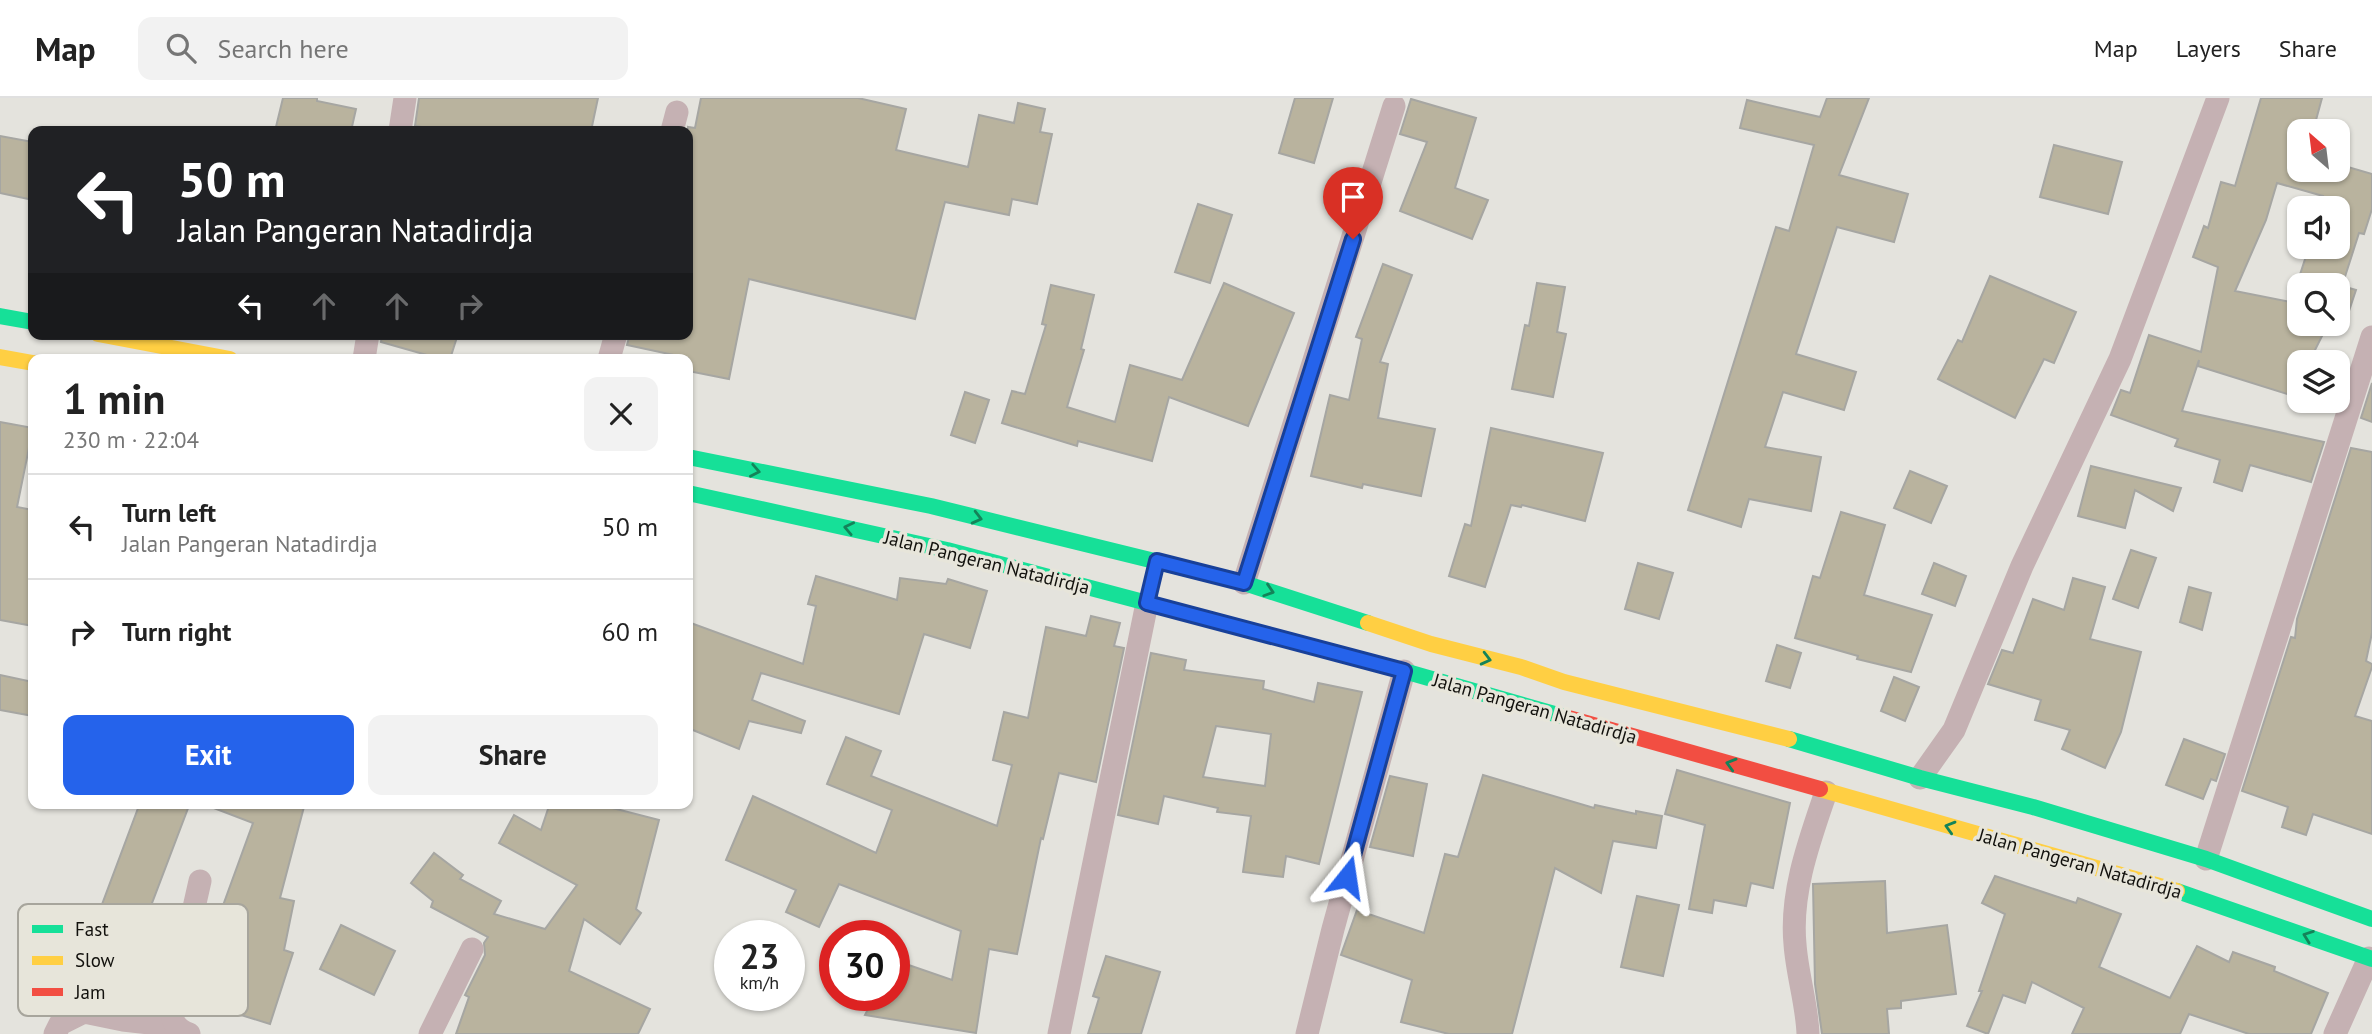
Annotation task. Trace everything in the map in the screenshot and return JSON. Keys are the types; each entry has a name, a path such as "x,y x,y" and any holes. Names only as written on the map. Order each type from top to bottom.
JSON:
{"main road":[{"path":"0,316 28,321"},
{"path":"130,340 204,354"},
{"path":"0,357 28,362"},
{"name":"Jalan Pangeran Natadirdja","path":"693,458 930,506 1244,583 1431,644 1521,667 1564,682 1816,746 1920,778 2028,827 2203,898 2371,958"},
{"name":"Jalan Pangeran Natadirdja","path":"693,494 1150,593 1404,671 1826,792 2206,859 2372,919"},
{"path":"1150,593 1157,561"}],"street":[{"path":"401,126 405,98"},
{"path":"1920,778 1954,730 2022,566 2120,359 2218,98"},
{"path":"1244,583 1394,106"},
{"path":"2206,859 2372,337"},
{"path":"1059,1034 1150,593"},
{"path":"1307,1034 1404,671"},
{"path":"1808,1034 1794,942 1797,901 1807,847 1826,792"},
{"path":"195,904 200,881"},
{"path":"430,1034 472,948"},
{"path":"2335,1034 2371,958"},
{"path":"55,1034 60,1024 76,1016"},
{"path":"104,1016 182,1030"},
{"path":"171,1016 182,1030"}],"building":[{"path":"283,98 317,98 317,101 356,109 352,126 276,126"},
{"path":"419,98 598,98 592,126 415,126"},
{"path":"701,98 858,98 906,109 896,150 968,167 979,115 1014,123 1018,103 1045,109 1040,132 1052,134 1037,204 1012,199 1009,215 945,202 915,319 749,279 729,379 693,372 693,354 669,354 627,345 628,340 693,340 695,128"},
{"path":"1295,98 1333,98 1314,163 1279,153"},
{"path":"1827,98 1869,98 1839,175 1908,194 1894,242 1837,227 1796,354 1856,372 1844,410 1783,392 1765,447 1821,457 1811,511 1749,499 1741,527 1688,510 1776,227 1789,231 1814,145 1740,128 1747,100 1820,117"},
{"path":"2261,98 2322,98 2316,119 2287,119 2287,182 2350,182 2350,168 2372,174 2372,209 2364,234 2359,233 2346,273 2300,273 2305,259 2350,259 2350,196 2323,196 2277,183 2266,220 2235,291 2287,301 2287,336 2322,336 2315,350 2287,350 2287,394 2198,366 2199,360 2182,411 2324,442 2311,482 2250,465 2242,491 2214,482 2220,460 2175,446 2178,439 2111,415 2121,390 2130,393 2149,335 2201,352 2218,267 2193,257 2204,226 2208,228 2221,182 2235,186"},
{"path":"1411,99 1476,118 1455,188 1488,200 1472,239 1400,211 1427,142 1400,134"},
{"path":"0,136 28,141 28,199 0,193"},
{"path":"2054,145 2122,162 2108,214 2040,197"},
{"path":"1198,204 1232,215 1210,283 1175,272"},
{"path":"1383,264 1412,275 1380,362 1388,364 1378,418 1435,429 1421,496 1363,484 1362,488 1311,476 1330,395 1349,400 1362,339 1356,337"},
{"path":"1990,276 2076,312 2054,363 2044,359 2015,418 1938,379 1958,340 1962,342"},
{"path":"1224,283 1294,313 1248,426 1169,397 1152,461 1078,441 1077,446 1002,423 1012,391 1025,394 1046,325 1042,324 1051,285 1094,295 1081,349 1084,350 1067,407 1115,422 1130,365 1182,380"},
{"path":"1537,283 1565,287 1557,332 1566,334 1553,397 1512,389"},
{"path":"2350,288 2356,290 2350,308"},
{"path":"456,340 452,354 423,354 381,342"},
{"path":"2372,383 2372,422 2361,418"},
{"path":"965,392 989,400 975,443 951,435"},
{"path":"0,422 28,427 28,453 17,507 28,509 28,625 0,620"},
{"path":"1491,428 1603,453 1585,521 1522,505 1511,505 1485,587 1449,576 1465,524 1471,526"},
{"path":"2351,448 2372,452 2372,633 2366,661 2372,664 2372,667 2355,716 2372,721 2372,834 2313,814 2306,835 2282,827 2288,807 2242,791 2291,637 2295,638 2297,619"},
{"path":"2091,466 2181,488 2173,511 2135,490 2125,528 2078,516"},
{"path":"1910,471 1947,486 1931,523 1894,508"},
{"path":"1841,512 1885,525 1864,595 1932,615 1911,672 1857,659 1858,656 1795,638 1813,576 1820,578"},
{"path":"2131,550 2156,558 2138,608 2113,599"},
{"path":"1638,563 1673,573 1659,619 1625,609"},
{"path":"1934,563 1966,576 1955,606 1922,594"},
{"path":"816,576 897,600 900,578 946,584 948,579 987,591 970,648 924,634 899,714 761,673 752,700 805,721 801,733 749,721 739,749 693,730 693,624 803,664 816,606 808,604"},
{"path":"2073,578 2105,587 2090,639 2141,652 2121,732 2105,768 2062,749 2070,730 2035,720 2041,700 1988,684 2002,650 2013,653 2033,599 2064,610"},
{"path":"2189,587 2211,593 2202,630 2180,622"},
{"path":"1091,616 1120,623 1114,646 1124,648 1096,782 1059,773 1043,839 1041,838 1017,954 989,949 976,1033 865,1015 867,1011 910,1011 910,966 952,980 961,931 839,884 822,920 819,920 819,927 786,912 796,890 726,860 753,796 876,853 892,810 827,784 846,737 881,751 871,776 997,826 1012,765 993,760 1004,712 1028,718 1046,627 1086,636"},
{"path":"1777,645 1801,653 1790,688 1766,681"},
{"path":"1151,653 1186,660 1184,670 1264,681 1263,689 1314,702 1318,683 1362,692 1319,864 1286,856 1283,877 1243,872 1251,816 1217,812 1218,808 1164,796 1158,824 1118,815","holes":["1216,726 1271,734 1265,786 1203,777"]},
{"path":"0,675 28,681 28,715 0,710"},
{"path":"1894,677 1919,687 1905,721 1881,711"},
{"path":"2184,739 2225,754 2216,781 2211,779 2203,799 2166,785"},
{"path":"1677,770 1790,803 1773,888 1751,883 1746,906 1714,900 1712,913 1689,909 1705,825 1665,814"},
{"path":"1483,775 1594,808 1595,805 1636,814 1636,811 1662,816 1656,848 1613,841 1601,893 1555,868 1512,1034 1449,1034 1401,1022 1412,980 1341,955 1357,910 1424,933 1445,854 1458,857"},
{"path":"1390,776 1427,784 1413,856 1370,847"},
{"path":"138,809 188,809 152,904 102,904"},
{"path":"216,809 303,809 280,898 294,901 284,950 293,953 270,1024 244,1016 248,1016 248,904 224,904 253,823"},
{"path":"548,809 616,809 659,820 636,909 641,913 620,944 584,919 569,971 650,1009 638,1034 456,1034 469,997 465,995 485,955 484,943 488,937 431,907 433,901 411,883 434,853 463,875 460,879 501,901 494,914 545,929 577,885 499,843 514,815 541,830"},
{"path":"1995,876 2076,903 2078,898 2121,914 2099,967 2170,998 2197,946 2229,962 2233,952 2275,967 2274,971 2328,993 2311,1034 2249,1034 2189,1014 2180,1034 2072,1034 2084,1008 2032,982 2025,1003 2003,995 1988,1034 1967,1026 1982,991 1979,991 2005,914 1982,903"},
{"path":"1885,881 1887,933 1947,925 1956,994 1901,1001 1901,1008 1887,1009 1889,1034 1822,1034 1815,984 1813,884"},
{"path":"1637,896 1679,905 1663,976 1621,967"},
{"path":"341,925 395,951 374,995 320,969"},
{"path":"1106,956 1160,972 1141,1034 1088,1034 1099,998 1093,996"}],"traffic: fast":[{"path":"0,316 28,321"},
{"path":"693,458 931,506 1244,583 1368,623"},
{"path":"693,494 947,550 1404,671 1565,717"},
{"path":"1789,739 1920,778 2033,807 2206,859 2372,919"},
{"path":"2177,891 2372,959"}],"traffic: slow":[{"path":"130,340 204,354"},
{"path":"0,357 28,362"},
{"path":"1368,623 1564,682 1789,739"},
{"path":"1820,789 2177,891"}],"traffic: jam":[{"path":"1565,717 1820,789"}],"route":[{"path":"1347,877 1404,671 1147,603 1157,561 1244,583 1353,239"}]}
